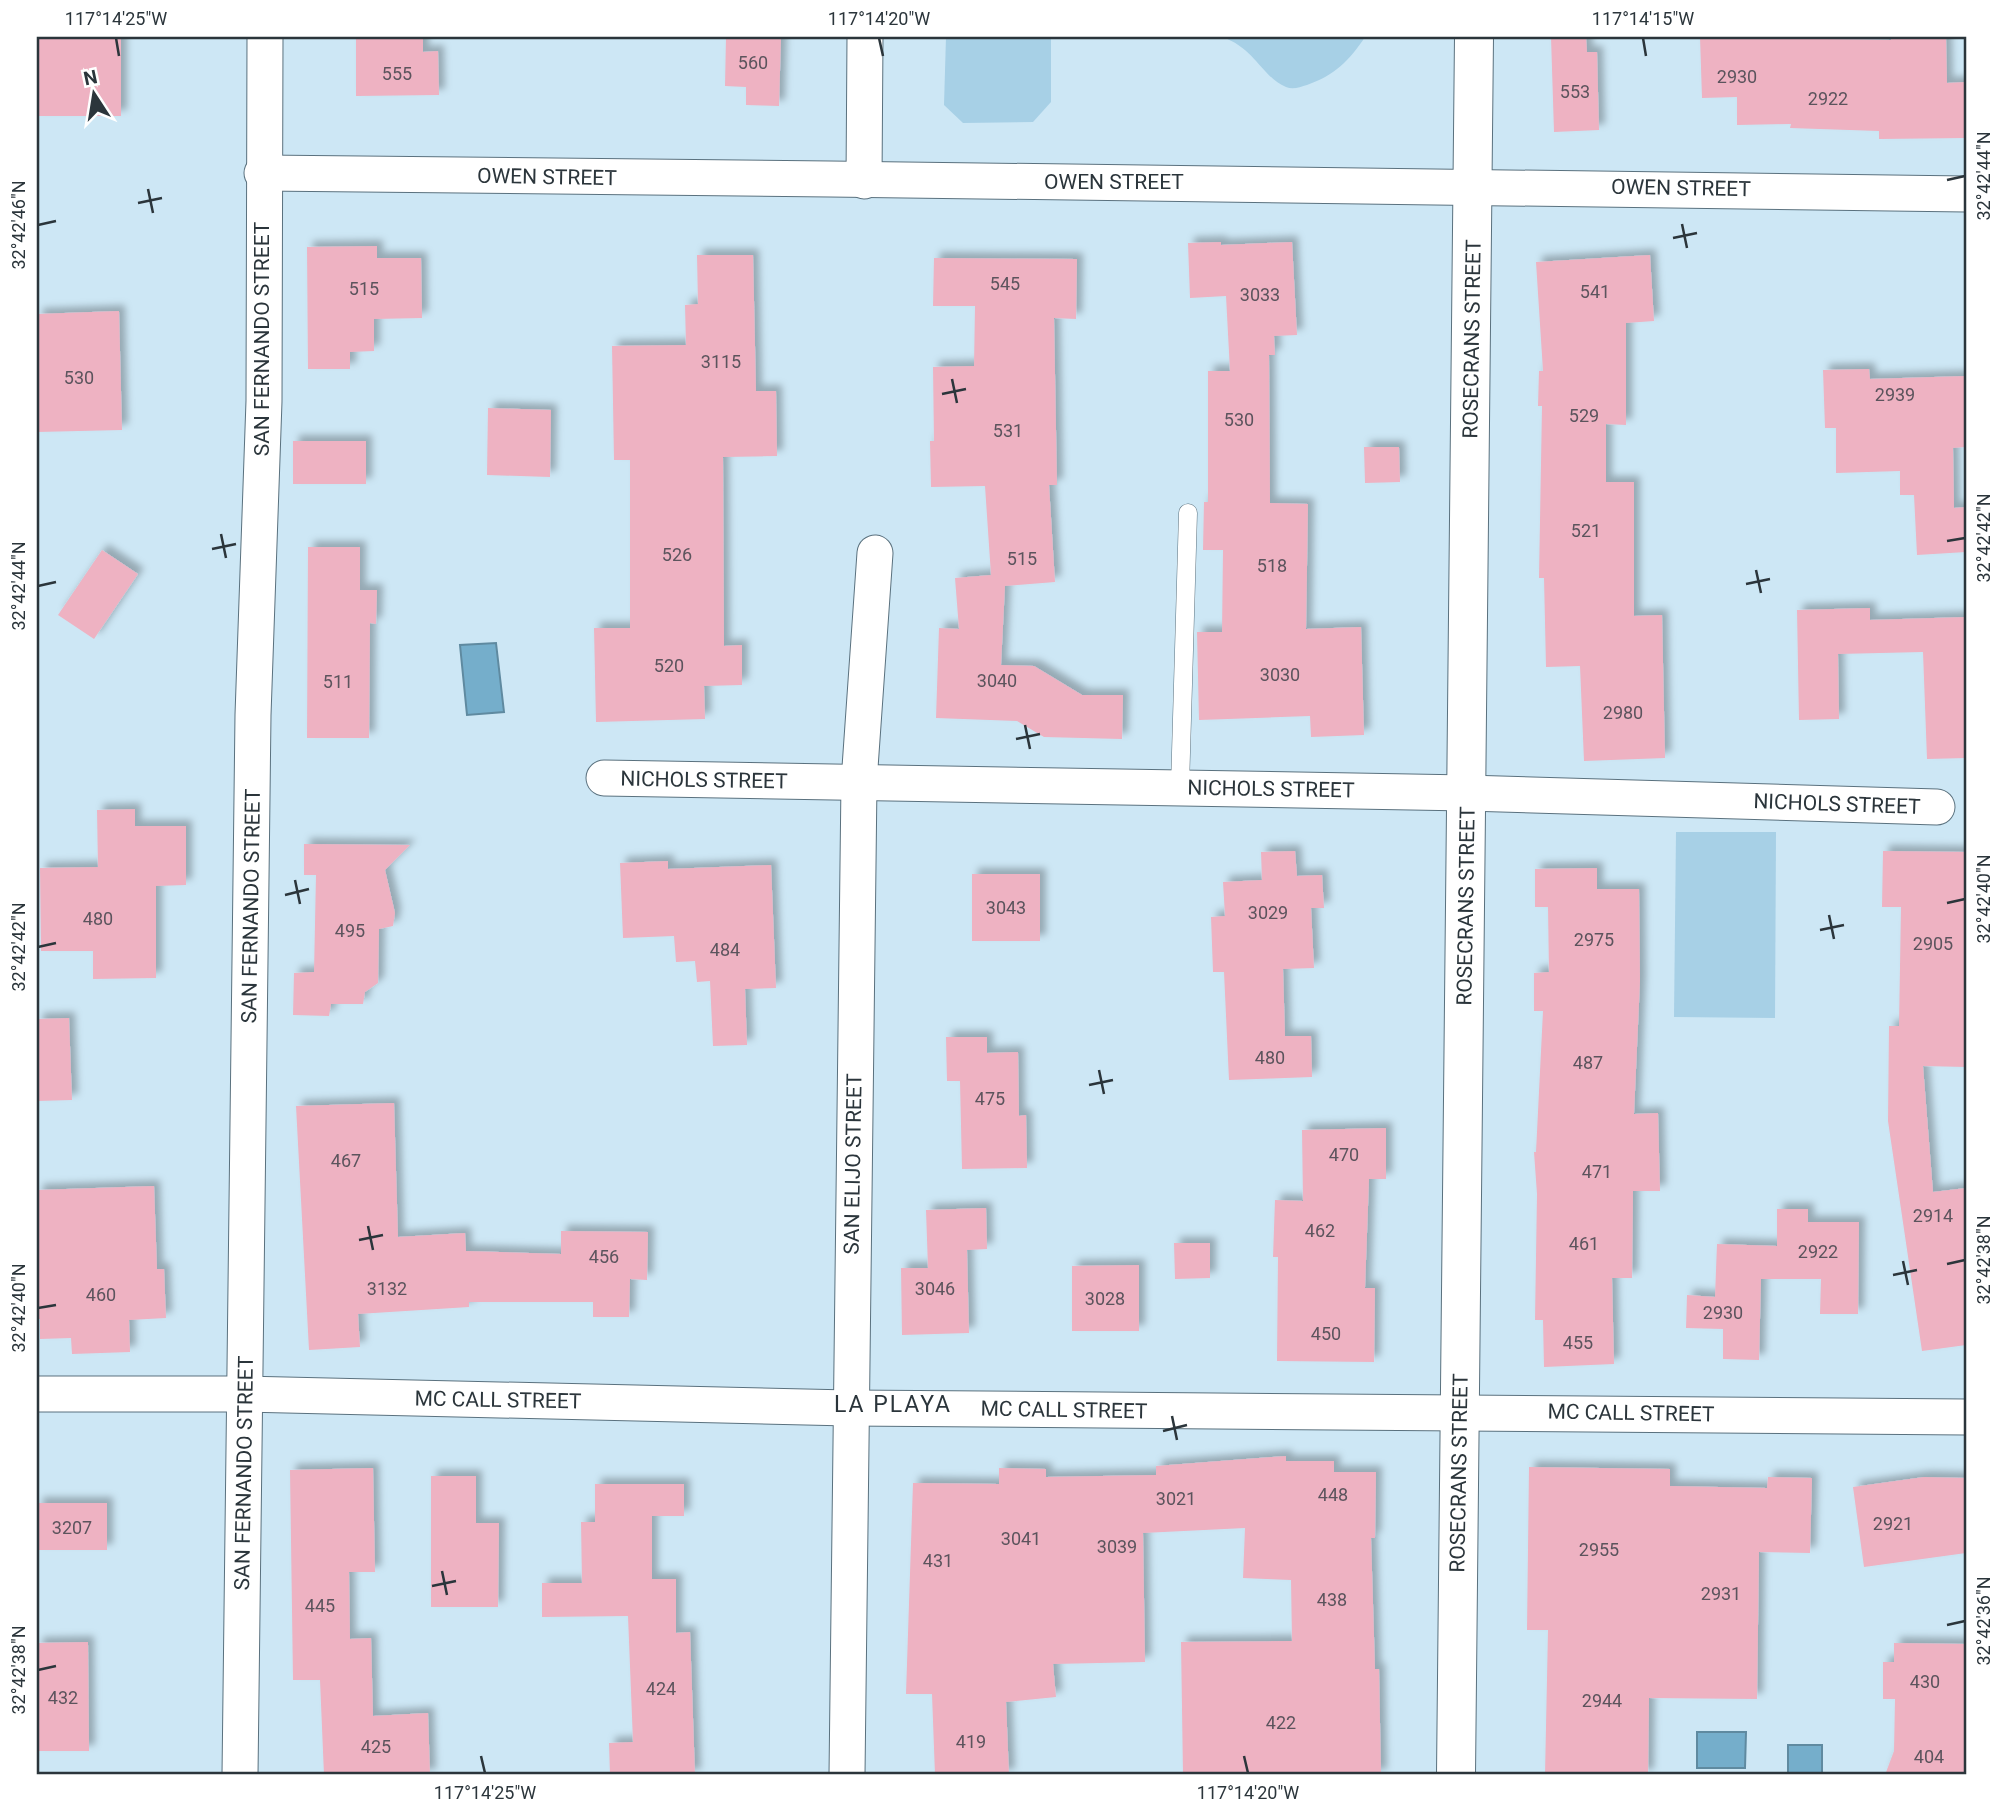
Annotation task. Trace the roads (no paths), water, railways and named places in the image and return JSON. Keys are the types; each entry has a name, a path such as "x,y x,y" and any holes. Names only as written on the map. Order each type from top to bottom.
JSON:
{"street":[{"name":"SAN FERNANDO STREET","path":"240,1775 253,715 264,401 262,173 265,37"},
{"path":"864,181 866,37"},
{"name":"ROSECRANS STREET","path":"1456,1775 1475,37"},
{"name":"OWEN STREET","path":"262,173 864,181 1474,184 1966,194"},
{"name":"SAN ELIJO STREET","path":"847,1775 849,1408 859,782 875,553"},
{"name":"NICHOLS STREET","path":"604,778 1467,793 1937,807"},
{"name":"MC CALL STREET","path":"37,1394 246,1394 849,1408 1966,1417"}],"lane":[{"path":"1180,788 1188,513"}],"district":[{"name":"LA PLAYA","path":"893,1404"}]}
